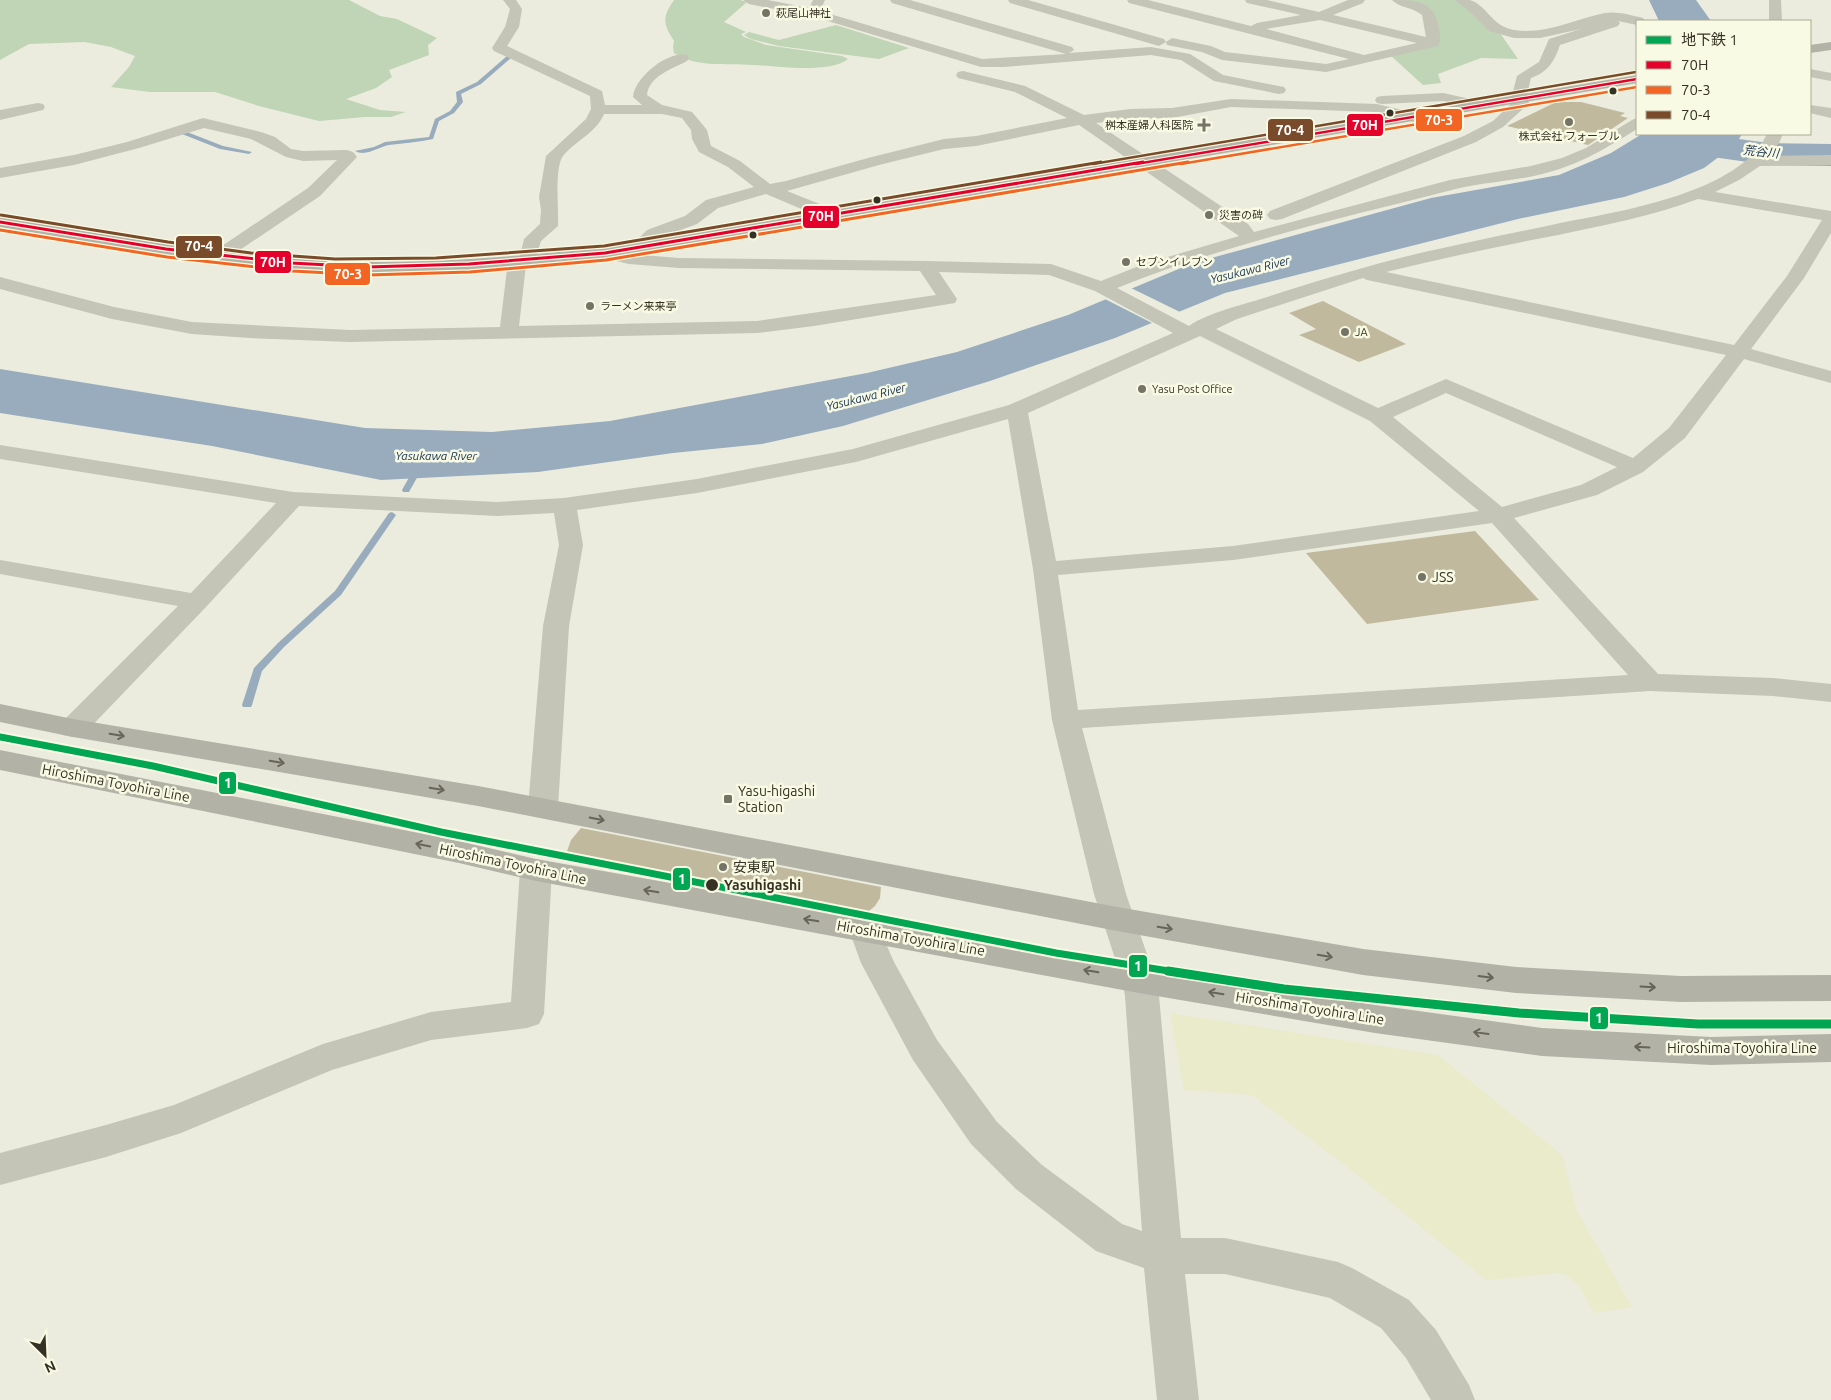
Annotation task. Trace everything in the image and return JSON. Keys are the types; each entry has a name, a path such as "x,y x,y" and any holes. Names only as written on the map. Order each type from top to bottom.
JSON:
{"main road":[{"path":"1811,49 1831,46"},
{"path":"0,222 219,256 296,264 382,267 451,266 605,253 1636,79"},
{"path":"0,713 73,728 543,808 1117,919 1363,962 1516,980 1681,989 1831,988"},
{"name":"Hiroshima Toyohira Line","path":"0,760 440,848 536,870 1139,980 1375,1019 1542,1042 1711,1051 1831,1048"}],"street":[{"path":"509,0 516,9 512,27 499,48 598,101 665,110 687,115 699,130 700,140 706,149 734,164 768,189 831,215"},
{"path":"749,0 816,6 928,48 966,59 991,63 1151,51 1164,52 1186,57 1219,78 1259,87 1383,100 1443,97 1479,105"},
{"path":"896,0 1067,50"},
{"path":"1014,0 1159,42"},
{"path":"974,33 1067,0"},
{"path":"1133,0 1366,59"},
{"path":"1251,0 1433,43"},
{"path":"966,59 1174,42 1320,16 1359,0"},
{"path":"1398,0 1416,5 1428,12 1432,21 1433,43"},
{"path":"1461,0 1475,9 1494,28 1514,34 1540,34 1581,25 1606,17 1621,17 1636,20"},
{"path":"1774,0 1776,20"},
{"path":"1604,4 1638,20"},
{"path":"1637,6 1640,20"},
{"path":"1107,290 1150,268 1246,233 1470,139 1504,120 1522,102 1518,100 1524,76 1544,67 1548,63 1554,42 1614,23"},
{"path":"928,48 956,39"},
{"path":"1174,42 1199,47 1222,56 1326,68 1433,43"},
{"path":"665,110 657,109 640,97 639,90 644,82 658,70 682,58"},
{"path":"1811,73 1831,76"},
{"path":"956,74 1020,88 1082,120 1146,162 1246,233 1450,185 1533,171 1568,161 1592,151 1636,124"},
{"path":"509,332 522,260 533,239 548,226 550,210 547,197 554,156 593,121 598,101 620,90 642,86"},
{"path":"638,247 653,234 691,220 712,204 768,189 788,186 874,161 944,144 976,141 1082,120 1130,114 1172,113 1231,103 1377,108 1414,117"},
{"path":"0,115 38,107"},
{"path":"1811,109 1831,113"},
{"path":"0,173 74,160 133,145 203,122 256,135 268,140 286,152 303,156 346,155 349,157 314,192 219,256"},
{"path":"0,452 293,499 497,509 564,505 697,486 856,455 1017,410 1190,330 1230,314 1361,273 1443,253 1663,206 1702,192 1733,177 1756,161 1771,143 1775,135"},
{"path":"1756,161 1831,160"},
{"path":"1045,569 1233,554 1498,515 1589,490 1635,467 1678,433 1795,278 1831,218 1702,195 1702,192"},
{"path":"605,253 629,259 679,264 926,266 1051,270 1107,290 1378,416 1498,515 1650,682"},
{"path":"0,283 112,313 192,328 350,336 757,326 814,320 948,299 926,266"},
{"path":"1361,273 1740,352 1831,377"},
{"path":"1805,369 1831,360"},
{"path":"1378,416 1446,385 1635,467"},
{"path":"1017,410 1045,569 1066,720 1079,777 1117,919 1139,980 1163,1256 1178,1400"},
{"path":"73,728 197,602 293,499"},
{"path":"543,808 556,626 571,545 564,505"},
{"path":"0,567 197,602"},
{"path":"1066,720 1650,682 1773,687 1831,693"},
{"path":"0,1169 106,1141 181,1118 323,1058 422,1029 527,1014 536,870"},
{"path":"864,930 878,964 924,1050 984,1133 1029,1177 1110,1238 1163,1256 1225,1256 1338,1281 1395,1314 1421,1344 1454,1400"}],"shaded area":[{"path":"0,0 349,0 380,16 397,19 437,38 428,45 429,55 389,70 392,77 376,88 346,99 380,110 406,112 391,117 319,121 259,106 215,92 150,92 111,87 129,67 135,56 111,47 85,42 29,44 0,60"},
{"path":"674,0 740,0 747,2 724,22 746,32 741,34 744,37 766,45 842,56 848,59 839,64 829,66 802,68 712,64 683,58 674,53 674,41 665,20 667,11"},
{"path":"1398,0 1456,0 1500,33 1518,59 1481,58 1438,74 1441,83 1423,85 1390,55 1433,43 1432,21 1416,5"},
{"path":"836,25 909,48 879,59 779,46 751,39 744,35 749,32 779,40"},
{"path":"1170,1013 1438,1055 1562,1155 1577,1211 1632,1307 1594,1313 1579,1285 1562,1273 1486,1280 1351,1170 1252,1095 1184,1090"}],"water":[{"path":"1649,0 1696,0 1710,20 1659,20"},
{"name":"Yasukawa River","path":"1640,135 1741,135 1736,144 1704,168 1668,183 1624,197 1518,219 1225,293 1115,338 990,381 843,426 762,444 673,453 538,472 381,480 212,446 0,413 0,369 365,428 492,432 610,421 867,373 957,352 1068,315 1193,263 1431,198 1559,175 1611,153"}],"pier":[{"path":"1129,287 1182,313 1154,324 1103,298"}],"building":[{"name":"株式会社 フォーブル","path":"1581,102 1625,113 1620,116 1628,118 1588,145 1507,126 1554,103"},
{"name":"JA","path":"1323,301 1406,344 1359,362 1299,335 1316,329 1289,313"},
{"name":"JSS","path":"1475,531 1539,600 1367,624 1306,553"},
{"name":"安東駅","path":"581,828 881,887 880,898 875,906 863,916 565,857 571,840"}],"waterway":[{"path":"358,151 375,149 385,144 431,138 437,120 452,112 460,102 458,93 479,83 509,57"},
{"path":"173,134 182,132 222,148 249,152"},
{"name":"荒谷川","path":"1691,143 1769,154 1831,155"},
{"name":"Yasukawa River","path":"406,490 419,467"},
{"path":"247,705 257,670 281,645 338,593 392,515"}],"metro line":[{"name":"1","path":"0,737 153,766 441,832 1056,953 1284,989 1519,1013 1698,1024 1831,1024"}],"transit line":[{"name":"70-4","path":"1,215 209,248 293,257 369,260 470,257 571,249 604,246 1636,72"},
{"name":"70H","path":"0,222 208,255 333,266 401,267 537,259 605,253 1636,79"},
{"name":"70-3","path":"0,230 167,257 250,268 368,275 470,272 606,260 1636,87"}],"place":[{"name":"萩尾山神社","path":"766,13"},
{"name":"株式会社 フォーブル","path":"1569,122"},
{"name":"桝本産婦人科医院","path":"1204,125"},
{"name":"災害の碑","path":"1209,215"},
{"name":"セブンイレブン","path":"1126,262"},
{"name":"ラーメン来来亭","path":"590,306"},
{"name":"JA","path":"1345,332"},
{"name":"Yasu Post Office","path":"1142,389"},
{"name":"JSS","path":"1422,577"},
{"name":"Yasu-higashi Station","path":"728,799"},
{"name":"安東駅","path":"723,867"},
{"name":"Yasuhigashi","path":"712,885"}]}
